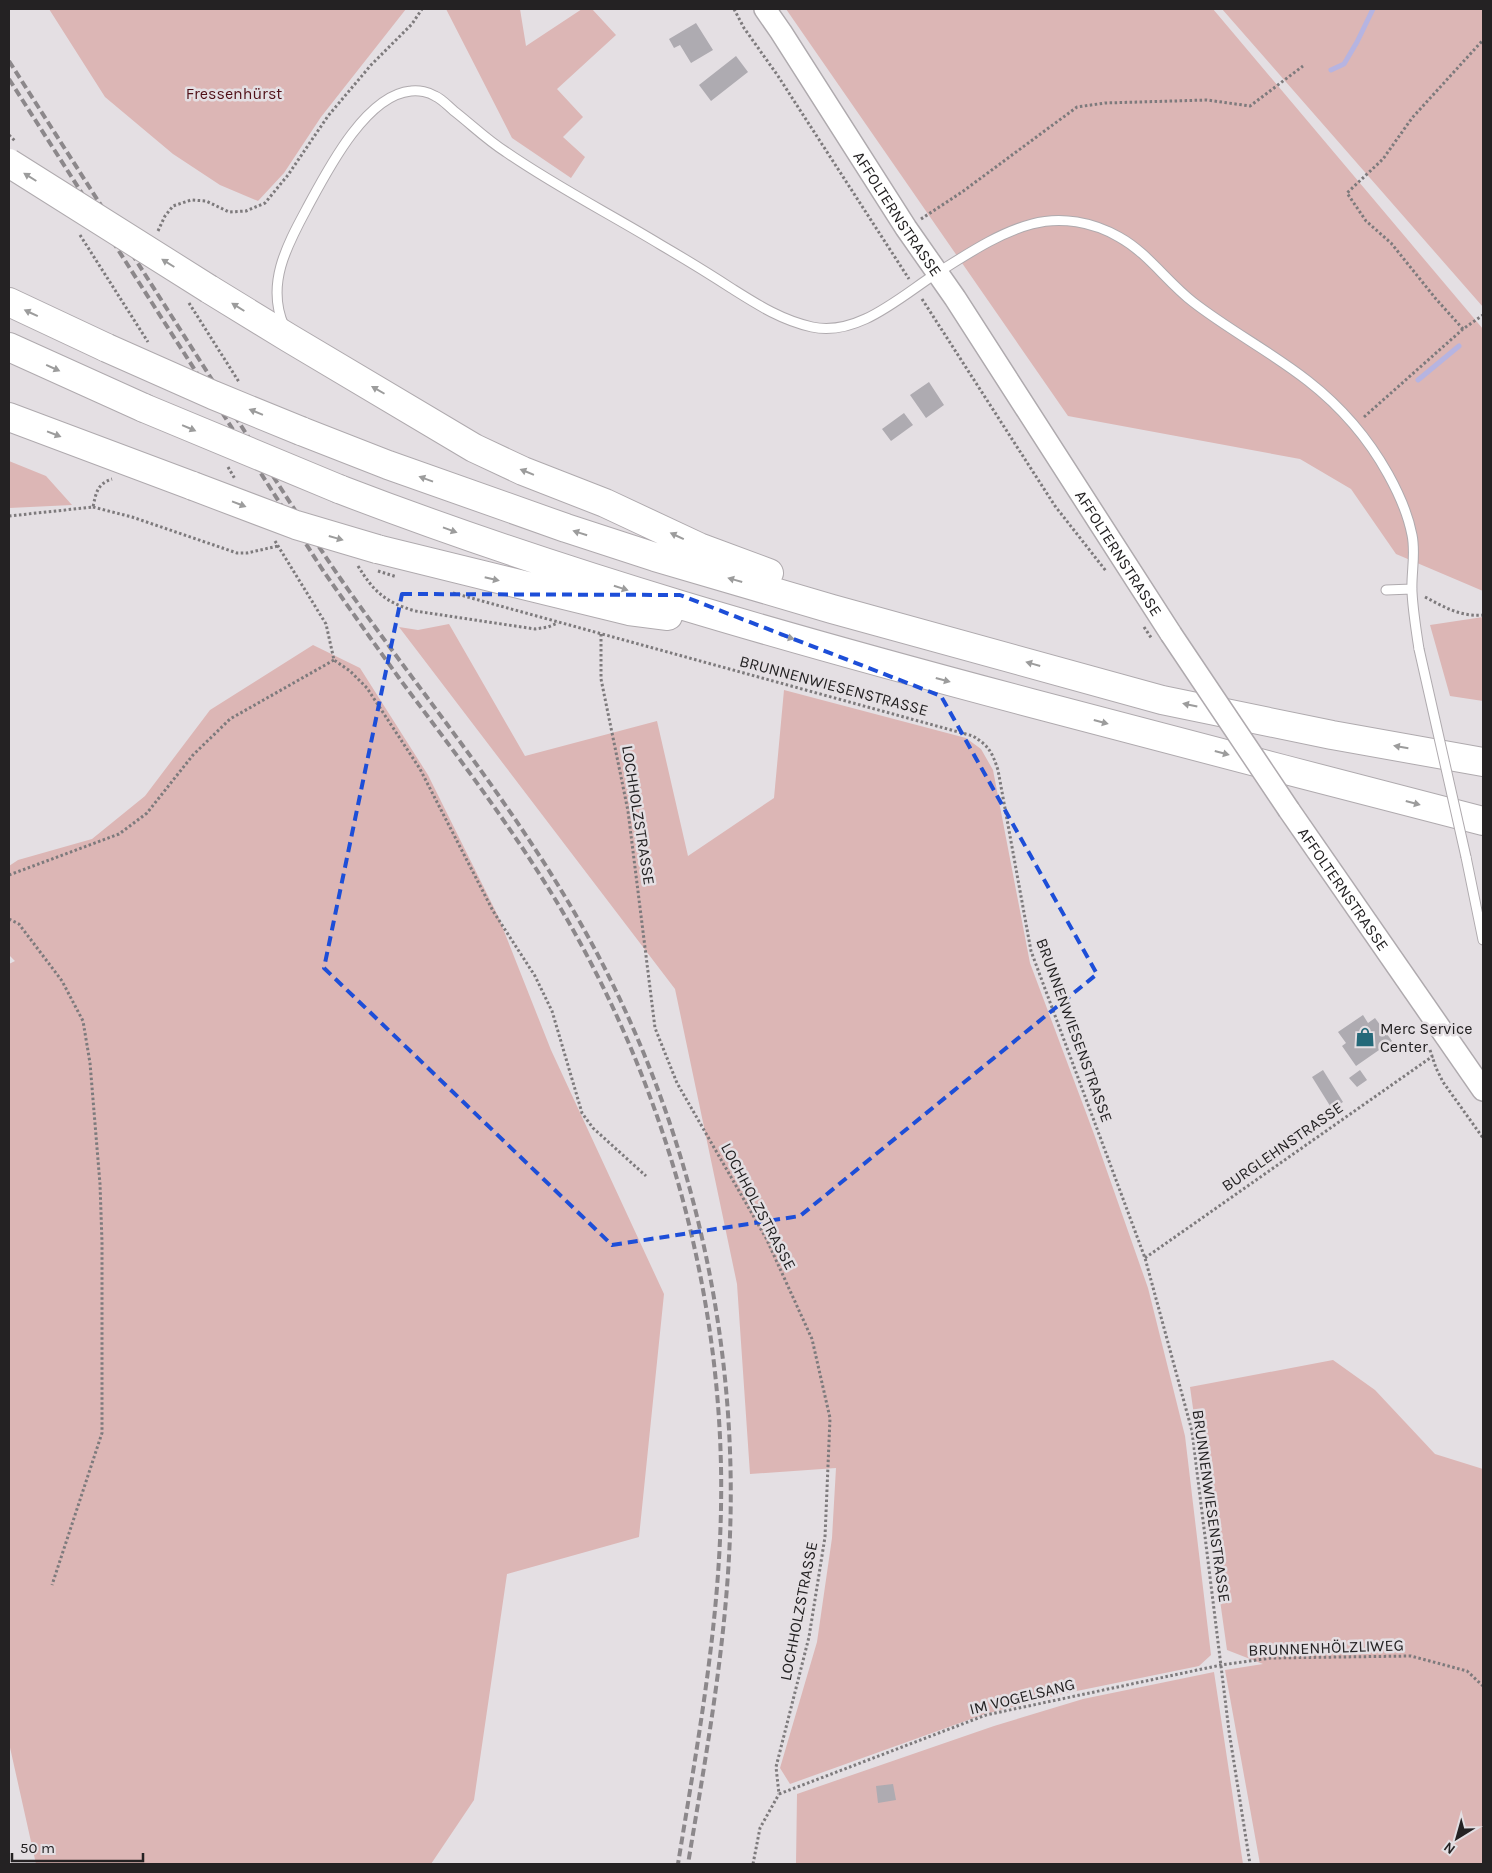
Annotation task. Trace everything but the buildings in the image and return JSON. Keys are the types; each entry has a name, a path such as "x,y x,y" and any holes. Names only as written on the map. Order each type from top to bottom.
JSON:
{"highway":[{"path":"15,155 209,288 474,448 523,471 605,502 699,547 796,583 889,612 951,641"},
{"path":"9,302 107,348 301,431 415,475 656,557 822,606 1162,700 1332,735 1483,762"},
{"path":"9,347 144,408 339,489 544,563 740,624 977,689 1483,821"},
{"path":"9,417 296,525 377,549 628,611 740,624"}],"street":[{"name":"AFFOLTERNSTRASSE","path":"765,9 782,32 936,274 955,298 1171,634 1289,810 1483,1090"}],"lane":[{"path":"289,338 280,317 275,298 280,266 292,239 326,173 351,136 371,112 389,98 409,91 424,92 436,96 484,137 510,155 788,321 818,329 846,326 869,317 936,274 1003,235 1032,223 1062,220 1090,224 1119,237 1144,255 1191,301 1308,381 1355,424 1388,474 1402,504 1412,535 1414,563 1412,589 1419,649 1483,940"},
{"path":"1386,590 1412,589"}],"path":[{"path":"158,232 165,216 173,206 191,200 206,201 229,212 246,211 265,203 293,169 328,116 371,65 412,24 422,9"},
{"path":"734,9 744,28 778,76 1060,513 1106,572"},
{"path":"1464,329 1436,299 1391,244 1366,221 1347,193 1383,159 1412,118 1483,40"},
{"path":"906,228 962,192 1077,107 1105,102 1207,100 1250,106 1304,66"},
{"path":"9,135 15,155"},
{"path":"80,234 149,344"},
{"path":"1355,424 1464,329 1483,315"},
{"path":"224,462 240,487"},
{"path":"93,507 96,492 102,483 111,479 118,480"},
{"path":"9,516 93,507 132,517 237,553 247,553 278,546"},
{"path":"272,537 326,624 334,660 350,671 367,688 420,769 493,911 535,976 552,1011 582,1113 593,1128 646,1176"},
{"path":"397,577 406,579"},
{"path":"1412,589 1457,613 1474,616 1483,615"},
{"name":"BRUNNENWIESENSTRASSE","path":"444,590 973,736 986,744 993,754 998,770 1032,951 1145,1258 1192,1431 1221,1665 1250,1864"},
{"path":"1138,619 1144,627"},
{"name":"LOCHHOLZSTRASSE","path":"601,634 601,679 628,811 655,1028 677,1083 766,1238 812,1339 830,1418 826,1537 809,1636 776,1767 779,1794"},
{"path":"9,875 120,834 147,813 193,755 230,719 334,660"},
{"path":"9,919 19,924 62,981 83,1021 90,1063 100,1184 102,1242 102,1433 52,1585"},
{"path":"1429,1046 1443,1082 1483,1138"},
{"name":"BURGLEHNSTRASSE","path":"1145,1258 1433,1056"},
{"name":"BRUNNENHÖLZLIWEG","path":"1221,1665 1271,1658 1411,1656 1467,1671 1483,1686"},
{"name":"IM VOGELSANG","path":"779,1794 986,1715 1221,1665"},
{"path":"753,1864 760,1828 779,1794"}],"highlighted area":[{"path":"402,594 680,595 941,696 1097,974 800,1216 612,1245 324,968"}],"green space":[{"name":"Fressenhürst","path":"49,9 406,9 321,117 284,173 258,201 220,185 173,154 105,97"},
{"path":"446,9 520,9 526,46 582,9 592,9 616,35 557,89 583,117 563,137 585,157 571,178 512,138"},
{"path":"786,9 1213,9 1483,329 1483,591 1396,554 1351,489 1300,459 1068,416"},
{"path":"1222,9 1483,9 1483,307"},
{"path":"9,461 46,476 72,505 9,508"},
{"path":"1483,617 1483,701 1450,696 1430,625"},
{"path":"449,624 525,756 657,721 688,856 774,798 784,690 966,738 981,749 993,770 1030,963 1094,1134 1148,1288 1185,1436 1211,1655 1199,1666 1067,1693 985,1714 790,1784 780,1768 817,1642 832,1538 836,1468 750,1474 737,1284 675,989 399,627 418,630"},
{"path":"313,645 360,668 428,775 498,916 551,1050 664,1294 639,1537 507,1574 474,1800 431,1864 36,1864 9,1743 9,964 15,961 9,955 9,866 18,860 92,839 145,796 210,710"},
{"path":"1333,1360 1375,1390 1435,1454 1483,1469 1483,1864 1260,1864 1225,1670 1263,1664 1227,1650 1190,1387"},
{"path":"1214,1672 1243,1864 796,1864 797,1794 994,1726 1083,1699"}],"waterway":[{"path":"1331,70 1344,64 1373,9"},
{"path":"1418,380 1459,346"}],"railway":[{"path":"9,61 340,578 522,829 577,917 615,988 647,1062 675,1138 697,1215 713,1294 725,1374 730,1454 728,1577 720,1659 688,1864"},
{"path":"9,79 322,569 399,678 487,797 549,889 604,988 635,1058 662,1130 684,1204 701,1279 713,1355 720,1431 721,1508 712,1642 678,1864"}],"place":[{"name":"Merc Service Center","path":"1365,1037"}]}
